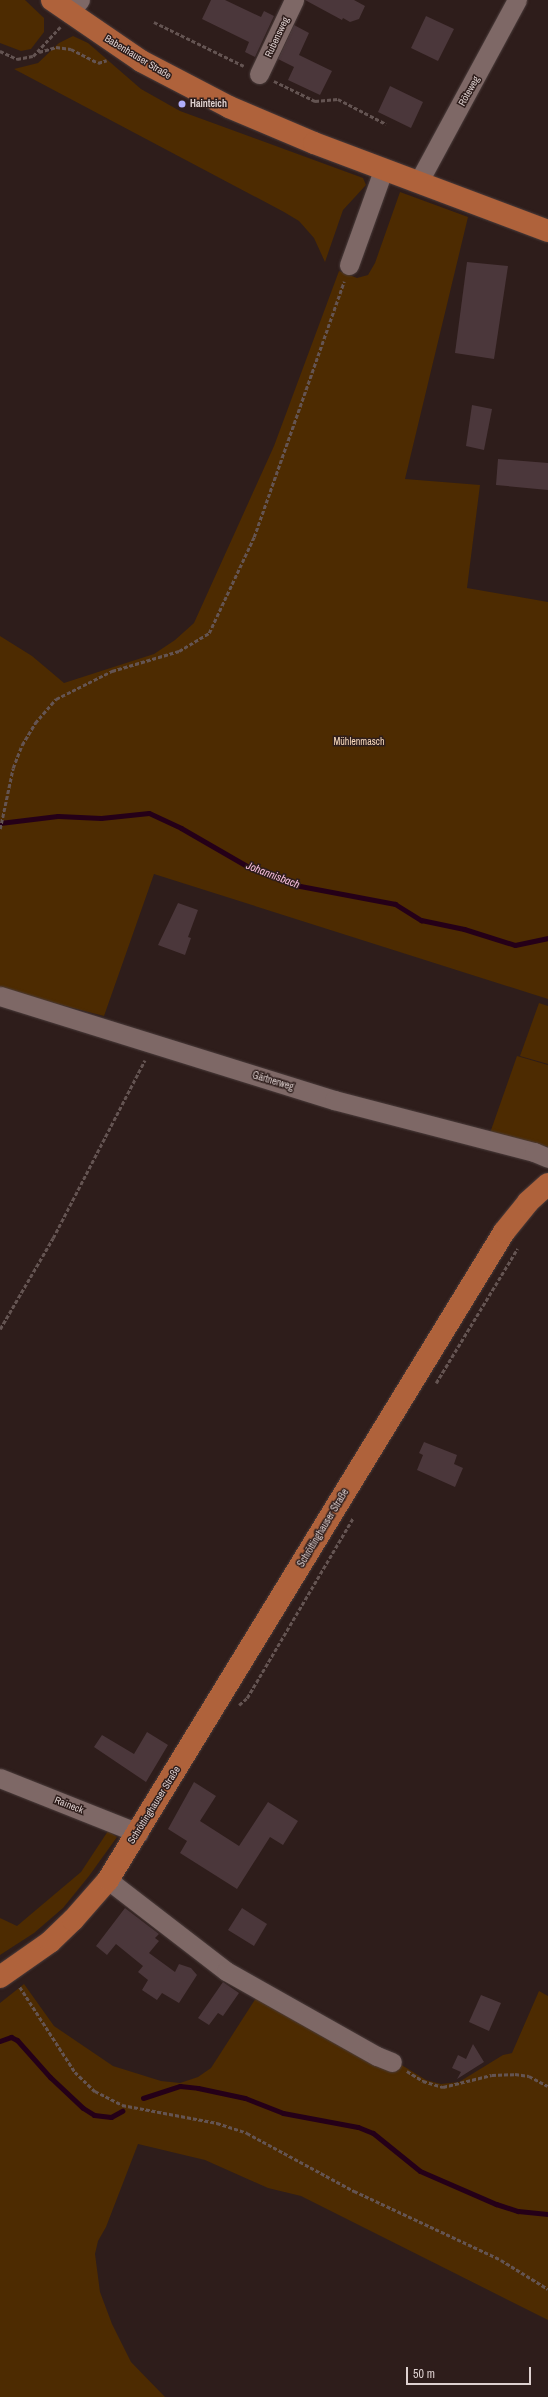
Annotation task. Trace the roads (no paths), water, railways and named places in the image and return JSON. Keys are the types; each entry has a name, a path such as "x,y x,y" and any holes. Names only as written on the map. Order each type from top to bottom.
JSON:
{"main road":[{"name":"Babenhauser Straße","path":"52,0 75,7 141,60 229,107 548,231"},
{"name":"Schröttinghauser Straße","path":"6,1974 50,1942 73,1920 108,1880 504,1232 528,1202 548,1184"}],"street":[{"name":"Rubensweg","path":"259,74 294,0"},
{"name":"Röteweg","path":"419,181 517,0"},
{"path":"349,266 384,168"},
{"name":"Gärtnerweg","path":"0,996 154,1042 334,1100 534,1152 548,1158"},
{"name":"Raineck","path":"0,1778 138,1833"},
{"path":"108,1880 162,1924 226,1971 363,2049 392,2062"}],"waterway":[{"name":"Johannisbach","path":"0,823 58,816 101,818 149,813 181,828 252,869 300,886 395,904 421,920 464,929 515,945 548,938"},
{"path":"0,2041 11,2037 17,2040 50,2077 83,2108 94,2115 111,2117 122,2111"},
{"path":"143,2098 180,2086 198,2088 245,2098 283,2113 358,2127 373,2133 420,2171 496,2204 518,2211 548,2214"}],"place":[{"name":"Hainteich","path":"182,104"}],"park label":[{"name":"Mühlenmasch","path":"359,742"}]}
